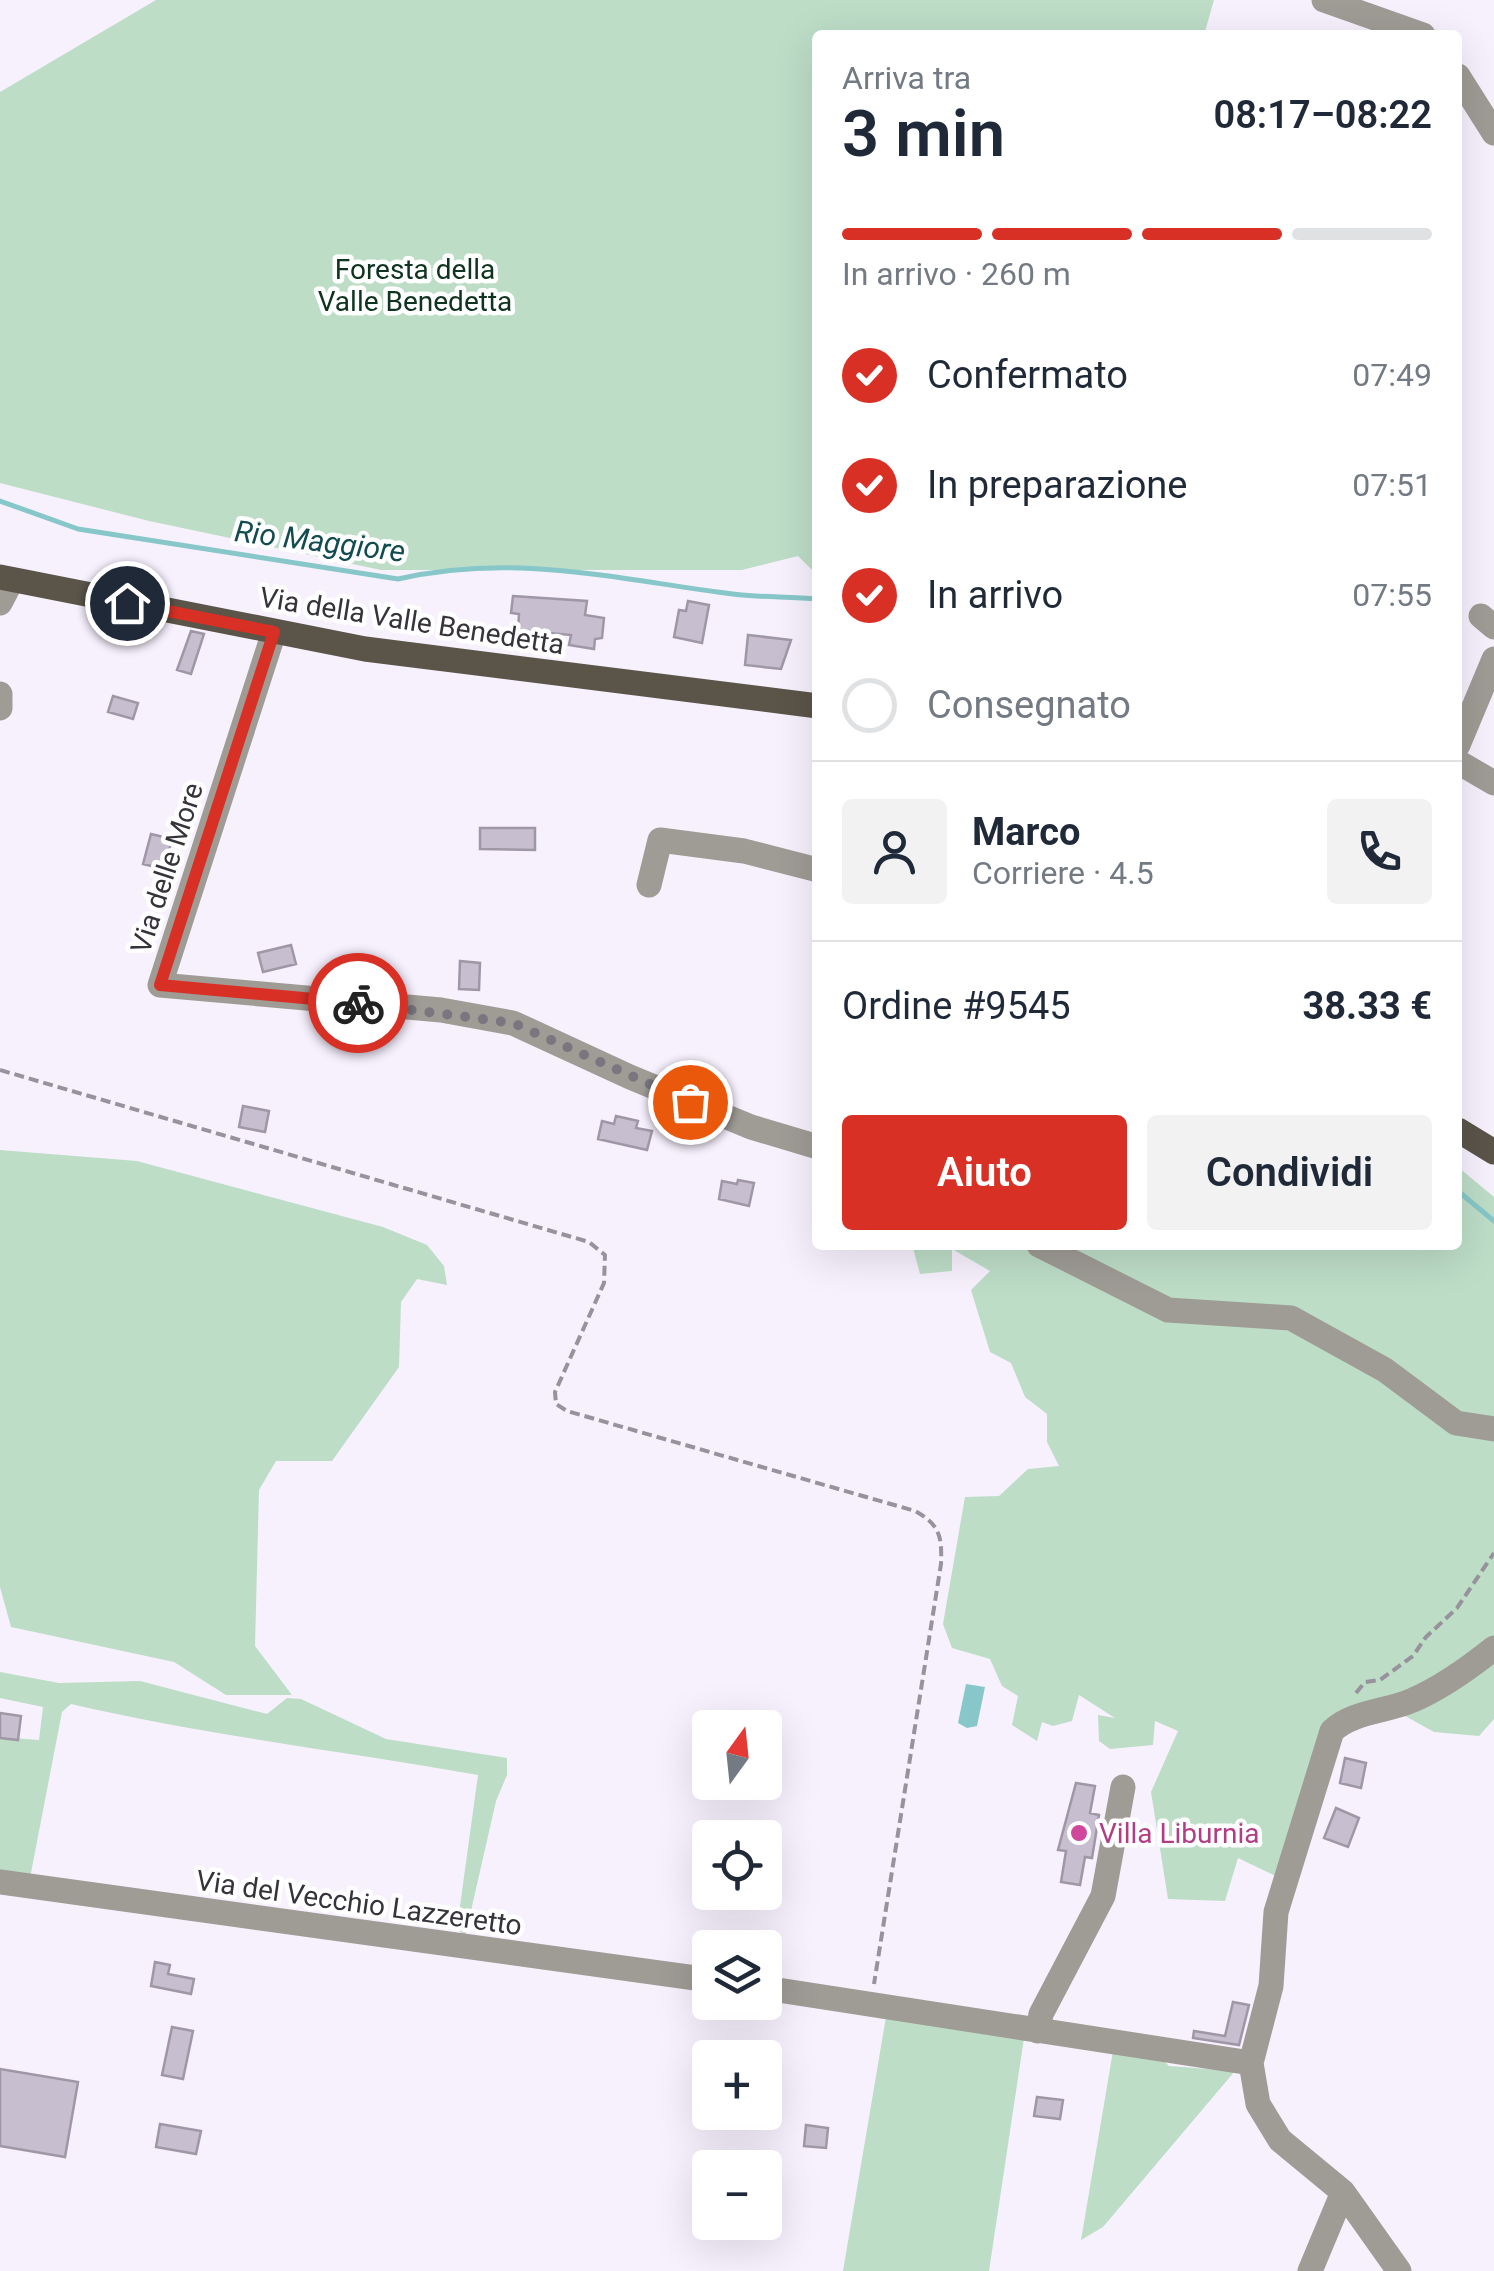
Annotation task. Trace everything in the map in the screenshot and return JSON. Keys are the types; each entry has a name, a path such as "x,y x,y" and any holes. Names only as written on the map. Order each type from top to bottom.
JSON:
{"main road":[{"name":"Via della Valle Benedetta","path":"4,587 366,649 812,705"},
{"path":"1462,1132 1494,1152"}],"street":[{"path":"1324,0 1409,30"},
{"path":"1462,82 1494,133"},
{"name":"Via delle More","path":"274,632 160,985 441,1010 513,1023 664,1092 812,1145"},
{"path":"1462,736 1494,660"},
{"path":"0,694 0,708"},
{"path":"1462,764 1494,783"},
{"path":"650,886 660,840 744,851 812,868"},
{"path":"1049,1250 1168,1310 1291,1318 1385,1370 1456,1423 1494,1429"},
{"path":"1399,2271 1343,2192 1280,2140 1258,2104 1251,2064 1271,1986 1276,1912 1332,1732 1344,1720 1411,1701 1460,1675 1494,1648"},
{"path":"1054,2038 1041,2014 1104,1896 1122,1787"},
{"name":"Via del Vecchio Lazzeretto","path":"0,1882 144,1909 190,1911 547,1964 692,1978"},
{"path":"782,1991 1054,2038 1251,2064"},
{"path":"1310,2271 1343,2192"}],"path":[{"path":"0,1070 589,1242 605,1255 604,1283 555,1392 556,1404 567,1411 914,1511 934,1522 942,1537 941,1564 871,2005"},
{"path":"1353,1701 1365,1682 1380,1680 1413,1656 1426,1637 1458,1608 1494,1553"}],"green space":[{"name":"Foresta della Valle Benedetta","path":"156,0 1214,0 1205,30 812,30 812,570 798,556 742,570 381,570 149,521 0,483 0,92"},
{"path":"0,1150 137,1161 383,1227 427,1245 444,1266 447,1285 417,1279 401,1302 399,1367 332,1461 276,1461 259,1490 255,1646 292,1695 226,1695 174,1662 11,1627 0,1587"},
{"path":"1462,1170 1494,1197 1494,1719 1479,1736 1434,1732 1396,1711 1355,1706 1278,1877 1238,1858 1225,1901 1168,1899 1151,1792 1178,1731 1155,1721 1153,1745 1110,1749 1099,1741 1098,1715 1115,1718 1079,1695 1072,1721 1053,1726 1042,1722 1037,1741 1012,1725 1018,1696 1002,1686 990,1659 952,1648 943,1624 965,1497 999,1496 1028,1469 1059,1466 1047,1442 1047,1414 1025,1397 1011,1363 990,1352 971,1290 990,1271 954,1250 1462,1250"},
{"path":"914,1250 952,1250 952,1271 920,1274"},
{"path":"0,1672 59,1683 140,1681 267,1714 287,1698 301,1699 386,1739 507,1758 507,1775 496,1801 465,1937 457,1928 478,1775 222,1734 71,1704 62,1712 30,1878 0,1874 0,1737 39,1740 43,1707 0,1698"},
{"path":"886,2017 1024,2038 989,2271 843,2271"},
{"path":"1113,2051 1158,2055 1169,2066 1235,2071 1103,2227 1081,2240"}],"shaded area":[{"path":"966,1684 985,1687 977,1726 967,1728 958,1723"}],"building":[{"path":"513,596 587,601 585,615 604,618 602,638 595,639 594,649 569,645 571,635 518,630 519,614 511,613"},
{"path":"688,601 709,605 702,643 674,637 679,610 686,611"},
{"path":"191,631 204,634 191,674 177,670"},
{"path":"748,635 791,640 781,669 745,665"},
{"path":"113,696 138,703 133,719 108,712"},
{"path":"480,828 535,828 535,850 480,849"},
{"path":"151,834 172,839 164,869 143,864"},
{"path":"291,945 296,964 263,972 258,953"},
{"path":"460,961 480,963 479,990 459,989"},
{"path":"378,1029 382,1044 362,1050 358,1035"},
{"path":"243,1106 269,1111 265,1132 239,1127"},
{"path":"616,1116 638,1121 636,1128 652,1131 647,1150 598,1139 602,1121 614,1124"},
{"path":"738,1180 754,1183 749,1206 719,1199 722,1181 737,1184"},
{"path":"0,1713 21,1716 18,1740 0,1738"},
{"path":"1345,1758 1366,1763 1361,1788 1340,1783"},
{"name":"Villa Liburnia","path":"1076,1783 1095,1786 1090,1813 1099,1815 1092,1858 1085,1857 1080,1885 1061,1882 1066,1851 1058,1850"},
{"path":"1336,1808 1359,1818 1348,1847 1324,1838"},
{"path":"155,1962 170,1965 168,1974 194,1979 191,1994 151,1986"},
{"path":"1233,2002 1249,2005 1239,2045 1193,2038 1194,2031 1225,2036"},
{"path":"172,2027 193,2031 183,2079 162,2075"},
{"path":"0,2069 78,2082 65,2157 0,2146"},
{"path":"1037,2097 1063,2100 1060,2119 1034,2116"},
{"path":"160,2124 201,2131 196,2154 156,2147"},
{"path":"806,2125 828,2128 826,2148 804,2146"}],"waterway":[{"name":"Rio Maggiore","path":"0,501 78,529 398,579 482,568 522,568 602,575 737,595 812,599"},
{"name":"Rio Maggiore","path":"1462,1194 1494,1221"}],"way so far":[{"path":"358,1003 441,1010 513,1023 690,1102"}],"place":[{"name":"Villa Liburnia","path":"1079,1833"}],"route":[{"path":"127,603 274,632 160,985 358,1003"}]}
